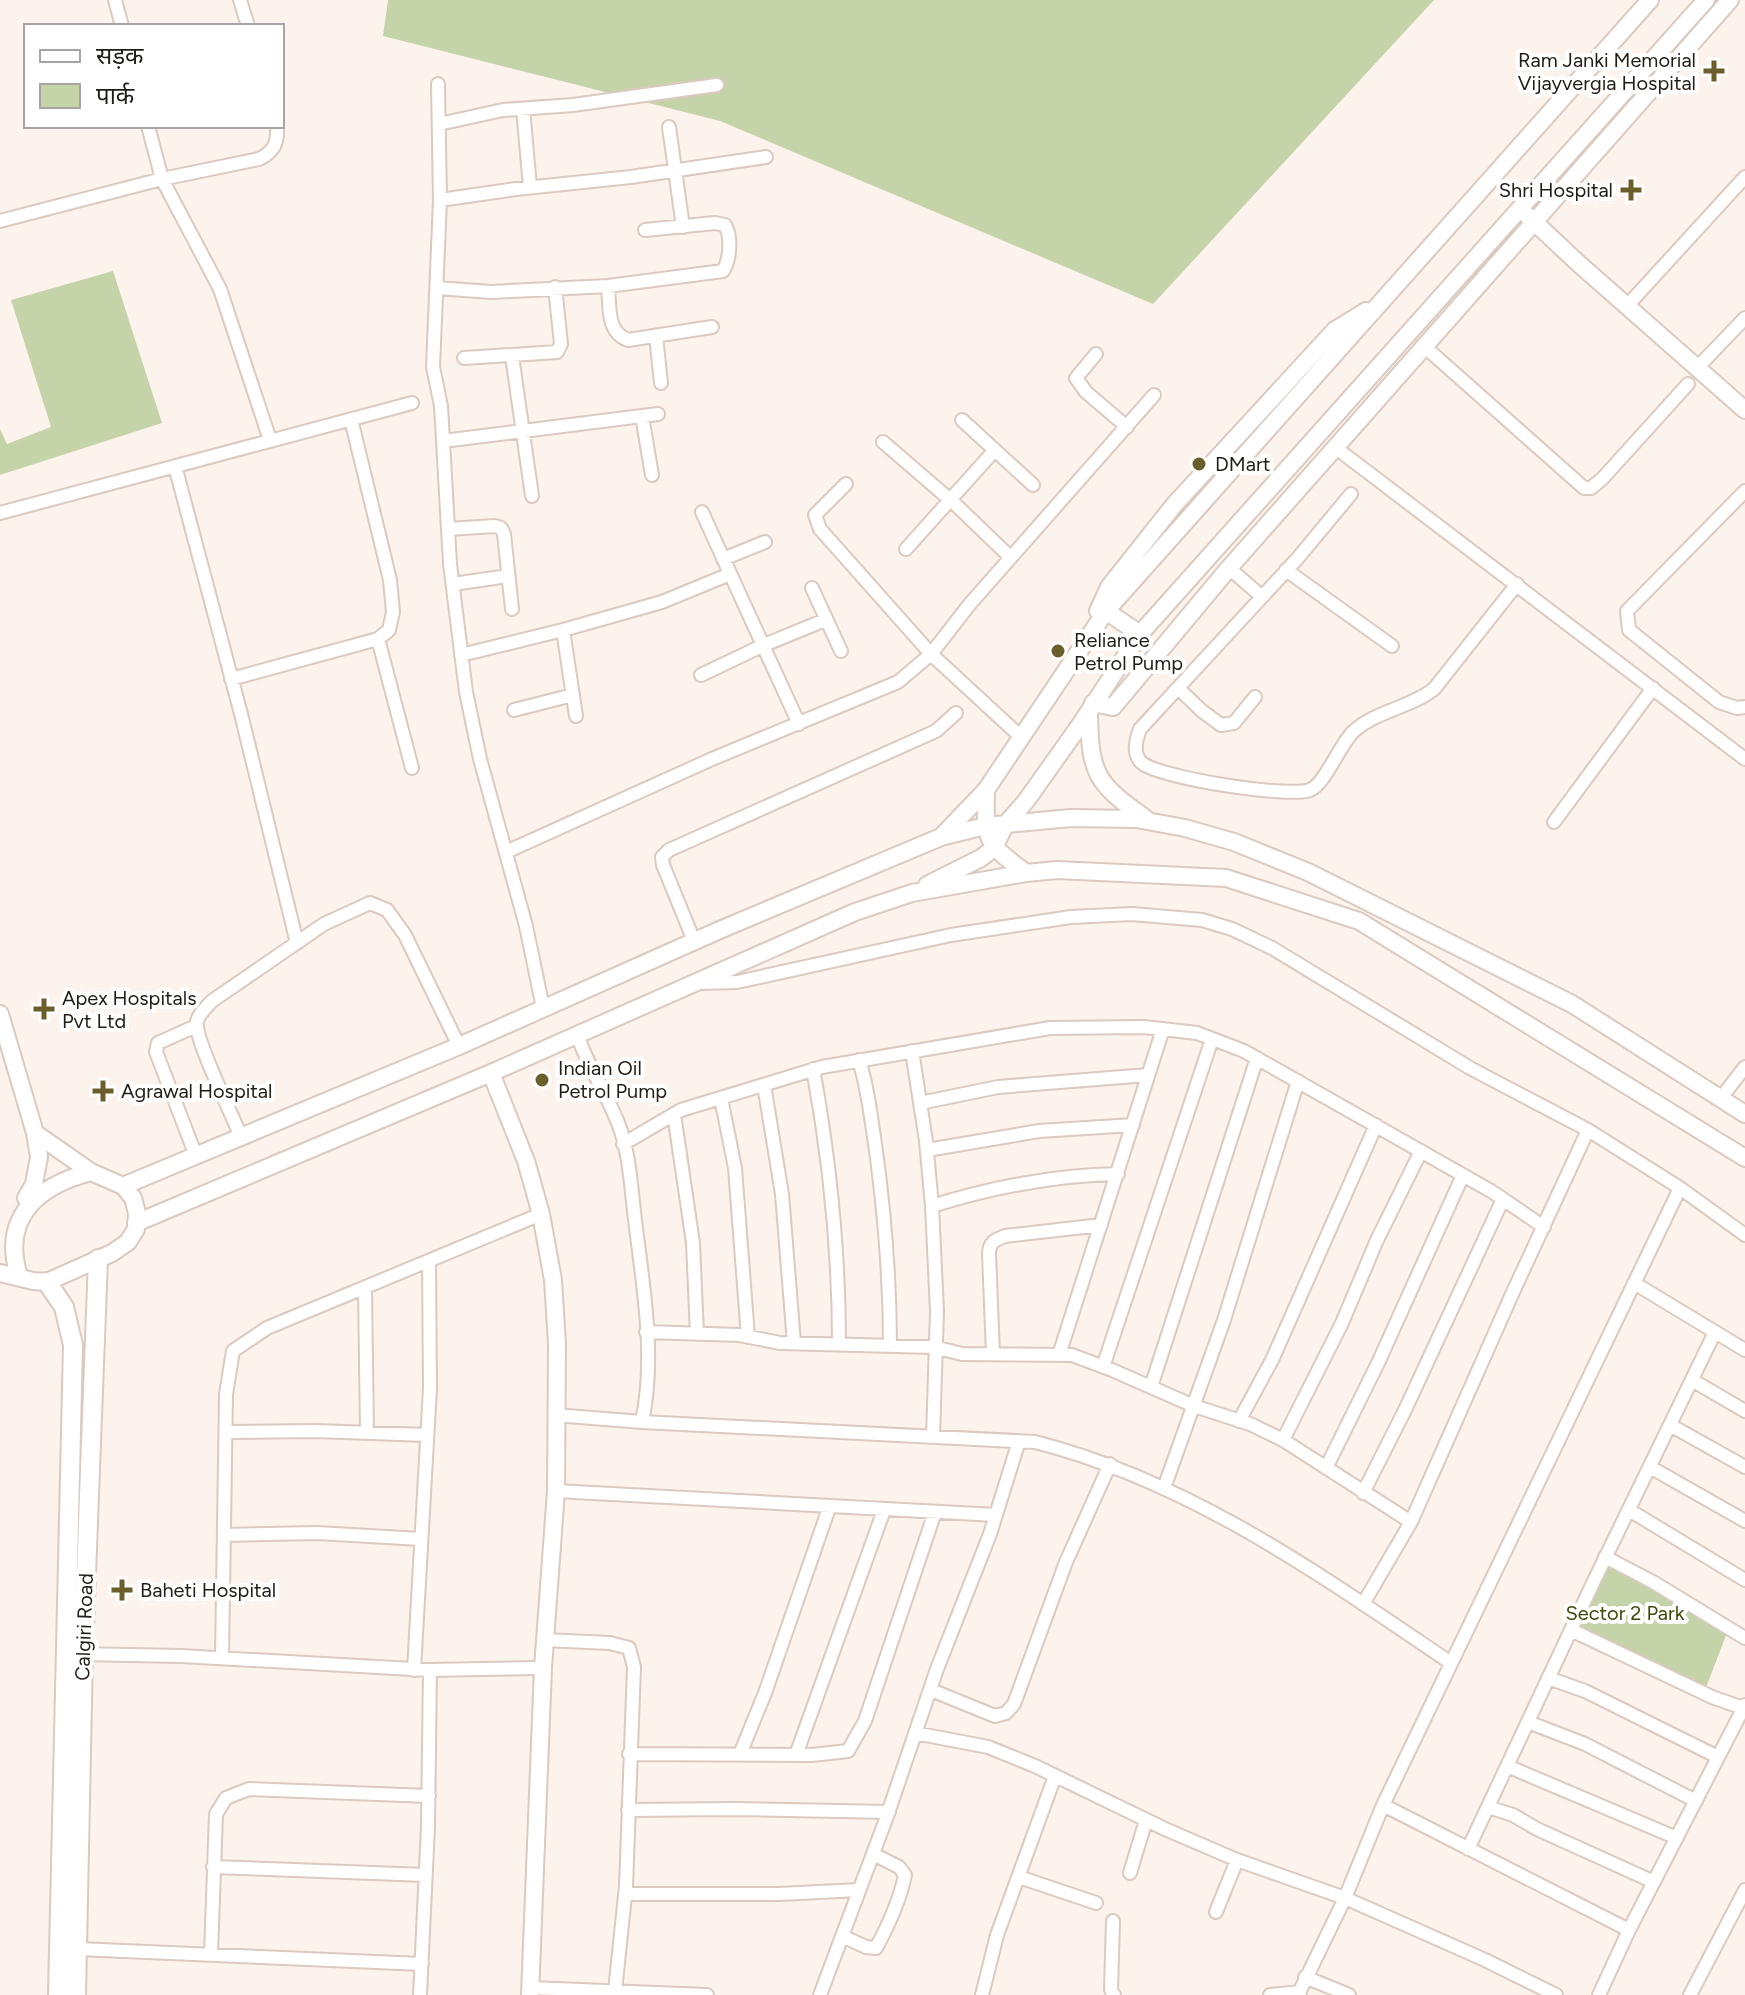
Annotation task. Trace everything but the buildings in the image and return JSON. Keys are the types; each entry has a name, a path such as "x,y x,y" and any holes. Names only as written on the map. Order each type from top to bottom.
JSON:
{"main road":[{"path":"941,837 986,790 1106,611 1650,0"},
{"path":"1091,706 1113,707 1229,568 1425,347 1528,215 1706,0"},
{"path":"136,1223 491,1073 855,912 912,893 981,858 994,848 1005,825 1026,801 1140,634 1730,0"},
{"path":"1528,215 1626,307 1745,410"},
{"path":"1090,631 1109,587 1174,505 1335,330 1375,307"},
{"path":"1106,611 1140,634"},
{"path":"1091,706 1090,744 1098,775 1111,794 1149,821"},
{"path":"986,790 985,826 994,848 1026,873"},
{"path":"123,1186 459,1046 694,941 941,837 985,826 1071,818 1149,821 1234,842 1308,872 1572,1004 1745,1114"},
{"path":"912,893 1057,870 1226,878 1359,921 1745,1158"},
{"path":"0,1014 7,1065 35,1133 39,1157 34,1184 4,1230 5,1247 19,1276"},
{"path":"491,1073 526,1161 541,1214 553,1280 557,1344 556,1491 543,1668 530,1992"},
{"path":"0,1273 47,1282 128,1242 136,1223 133,1198 123,1186 91,1172 35,1133"},
{"path":"23,1203 55,1185 91,1172"},
{"name":"Calgiri Road","path":"58,1995 74,1654 98,1259"},
{"name":"Calgiri Road","path":"47,1282 64,1307 73,1345 76,1995"}],"street":[{"path":"115,0 121,24"},
{"path":"240,0 247,24"},
{"path":"438,84 440,200 433,367 441,406 448,529 461,655 480,759 526,926 543,1008"},
{"path":"439,124 486,113 573,105 717,85"},
{"path":"523,109 530,187"},
{"path":"669,127 683,227"},
{"path":"149,128 162,179 220,289 270,440"},
{"path":"0,221 162,179 259,159 276,146 277,128"},
{"path":"440,200 766,157"},
{"path":"1626,307 1745,177"},
{"path":"437,288 470,292 608,286 723,271 728,264 729,230 725,225 715,223 645,230"},
{"path":"608,286 612,328 618,336 628,340 712,327"},
{"path":"464,358 550,354 560,349 555,287"},
{"path":"1697,368 1745,318"},
{"path":"656,336 661,383"},
{"path":"1425,347 1584,488 1591,488 1602,479 1688,384"},
{"path":"1096,354 1076,378 1086,392 1127,427"},
{"path":"512,356 532,496"},
{"path":"506,852 712,759 898,682 931,654 1010,557 1154,395"},
{"path":"0,513 412,403"},
{"path":"443,441 658,414"},
{"path":"642,416 652,475"},
{"path":"231,679 378,639 389,630 393,612 390,580 351,419"},
{"path":"962,420 1033,485"},
{"path":"883,442 1010,557"},
{"path":"1336,448 1745,759"},
{"path":"906,549 994,451"},
{"path":"175,466 297,943"},
{"path":"846,484 815,515 816,523 931,654 1020,736"},
{"path":"1745,491 1627,611 1629,630 1719,702 1737,708 1745,707"},
{"path":"1351,494 1286,570 1140,729 1136,754 1142,763 1177,776 1203,781 1284,791 1312,789 1319,784 1339,749 1356,729 1424,697 1434,689 1517,584"},
{"path":"702,512 799,724"},
{"path":"448,529 501,528 512,609"},
{"path":"723,559 765,542"},
{"path":"1229,568 1261,596"},
{"path":"1286,570 1392,646"},
{"path":"461,655 662,602 730,574"},
{"path":"453,584 508,576"},
{"path":"812,588 841,651"},
{"path":"701,675 825,620"},
{"path":"563,630 576,716"},
{"path":"378,639 412,768"},
{"path":"1554,822 1653,688"},
{"path":"1179,689 1221,725 1234,723 1255,697"},
{"path":"514,710 573,695"},
{"path":"694,941 663,865 662,857 669,850 936,731 956,713"},
{"path":"241,1137 196,1026 197,1018 212,1001 324,924 370,903 387,910 405,935 459,1046"},
{"path":"689,983 737,982 951,935 1071,917 1132,914 1202,920 1232,929 1272,948 1470,1068 1588,1130 1680,1188 1745,1235"},
{"path":"196,1026 158,1043 156,1052 196,1156"},
{"path":"623,1144 674,1114 813,1069 1050,1028 1163,1029 1197,1033 1257,1058 1463,1175 1544,1227"},
{"path":"1059,1355 1163,1029"},
{"path":"577,1034 585,1059 619,1124 623,1144 639,1255 646,1332 649,1389 642,1422"},
{"path":"1103,1367 1212,1039"},
{"path":"912,1051 932,1206 937,1311 933,1437"},
{"path":"1151,1387 1257,1058"},
{"path":"859,1060 872,1125 884,1215 890,1345"},
{"path":"1721,1098 1745,1067"},
{"path":"813,1069 833,1202 839,1344"},
{"path":"920,1103 998,1087 1148,1075"},
{"path":"1164,1488 1194,1406 1298,1081"},
{"path":"764,1085 784,1207 794,1343"},
{"path":"721,1098 735,1168 748,1337"},
{"path":"674,1114 693,1243 697,1334"},
{"path":"927,1150 1039,1131 1133,1125"},
{"path":"1239,1421 1272,1360 1376,1125"},
{"path":"1363,1604 1411,1522 1588,1130"},
{"path":"1283,1440 1342,1323 1377,1240 1421,1151"},
{"path":"932,1206 1007,1184 1118,1174"},
{"path":"1326,1468 1378,1363 1463,1175"},
{"path":"1270,1995 1299,1994 1345,1898 1383,1805 1546,1472 1680,1188"},
{"path":"1363,1493 1503,1199"},
{"path":"222,1658 226,1394 233,1351 267,1328 541,1214"},
{"path":"993,1354 989,1246 1005,1236 1101,1225"},
{"path":"414,1670 430,1388 429,1261"},
{"path":"1634,1283 1745,1350"},
{"path":"365,1287 367,1433"},
{"path":"646,1332 748,1337 794,1343 934,1347 962,1354 1072,1355 1283,1440 1411,1522"},
{"path":"1468,1849 1715,1332"},
{"path":"1692,1380 1745,1411"},
{"path":"555,1415 1019,1441 1059,1448 1110,1464 1164,1488 1285,1554 1451,1663"},
{"path":"1670,1425 1745,1467"},
{"path":"226,1432 427,1435"},
{"path":"820,1995 996,1515 1019,1441"},
{"path":"931,1690 995,1716 1006,1713 1014,1704 1066,1562 1110,1464"},
{"path":"1650,1467 1745,1521"},
{"path":"556,1491 996,1515"},
{"path":"740,1754 765,1693 829,1508"},
{"path":"796,1755 884,1510"},
{"path":"1629,1510 1745,1580"},
{"path":"629,1754 796,1755 848,1751 865,1721 935,1512"},
{"path":"225,1535 317,1533 421,1539"},
{"path":"1605,1557 1745,1638"},
{"path":"1571,1630 1712,1697 1744,1706 1599,1995"},
{"path":"545,1640 610,1643 629,1648 634,1667 626,1894 615,1991"},
{"path":"74,1654 222,1658 414,1670 543,1668"},
{"path":"420,1995 429,1796 430,1670"},
{"path":"1548,1678 1585,1691 1718,1757"},
{"path":"1528,1722 1585,1744 1696,1801"},
{"path":"915,1733 988,1747 1237,1860 1345,1898 1556,1995"},
{"path":"1507,1766 1677,1838"},
{"path":"982,1995 997,1935 1055,1776"},
{"path":"211,1953 216,1814 226,1798 249,1789 429,1796"},
{"path":"1383,1805 1629,1930"},
{"path":"1488,1807 1513,1815 1654,1882"},
{"path":"628,1810 889,1812"},
{"path":"1130,1873 1146,1820"},
{"path":"842,1936 876,1948 888,1926 905,1875 899,1867 873,1854"},
{"path":"1216,1912 1237,1860"},
{"path":"213,1867 426,1875"},
{"path":"1019,1877 1096,1903"},
{"path":"626,1894 779,1894 859,1890"},
{"path":"1690,1995 1745,1890"},
{"path":"1113,1921 1111,1990 1114,1995"},
{"path":"78,1949 422,1964"},
{"path":"1305,1977 1349,1995"},
{"path":"530,1992 615,1991 707,1995"}],"green space":[{"path":"388,0 1434,0 1153,304 720,121 383,36"},
{"path":"113,271 162,423 0,475 0,429 7,444 51,427 11,300"},
{"name":"Sector 2 Park","path":"1607,1561 1727,1633 1705,1690 1575,1629"}],"place":[{"name":"Ram Janki Memorial Vijayvergia Hospital","path":"1714,71"},
{"name":"Shri Hospital","path":"1631,190"},
{"name":"DMart","path":"1199,464"},
{"name":"Reliance Petrol Pump","path":"1058,651"},
{"name":"Apex Hospitals Pvt Ltd","path":"44,1009"},
{"name":"Indian Oil Petrol Pump","path":"542,1080"},
{"name":"Agrawal Hospital","path":"103,1091"},
{"name":"Baheti Hospital","path":"122,1590"}]}
